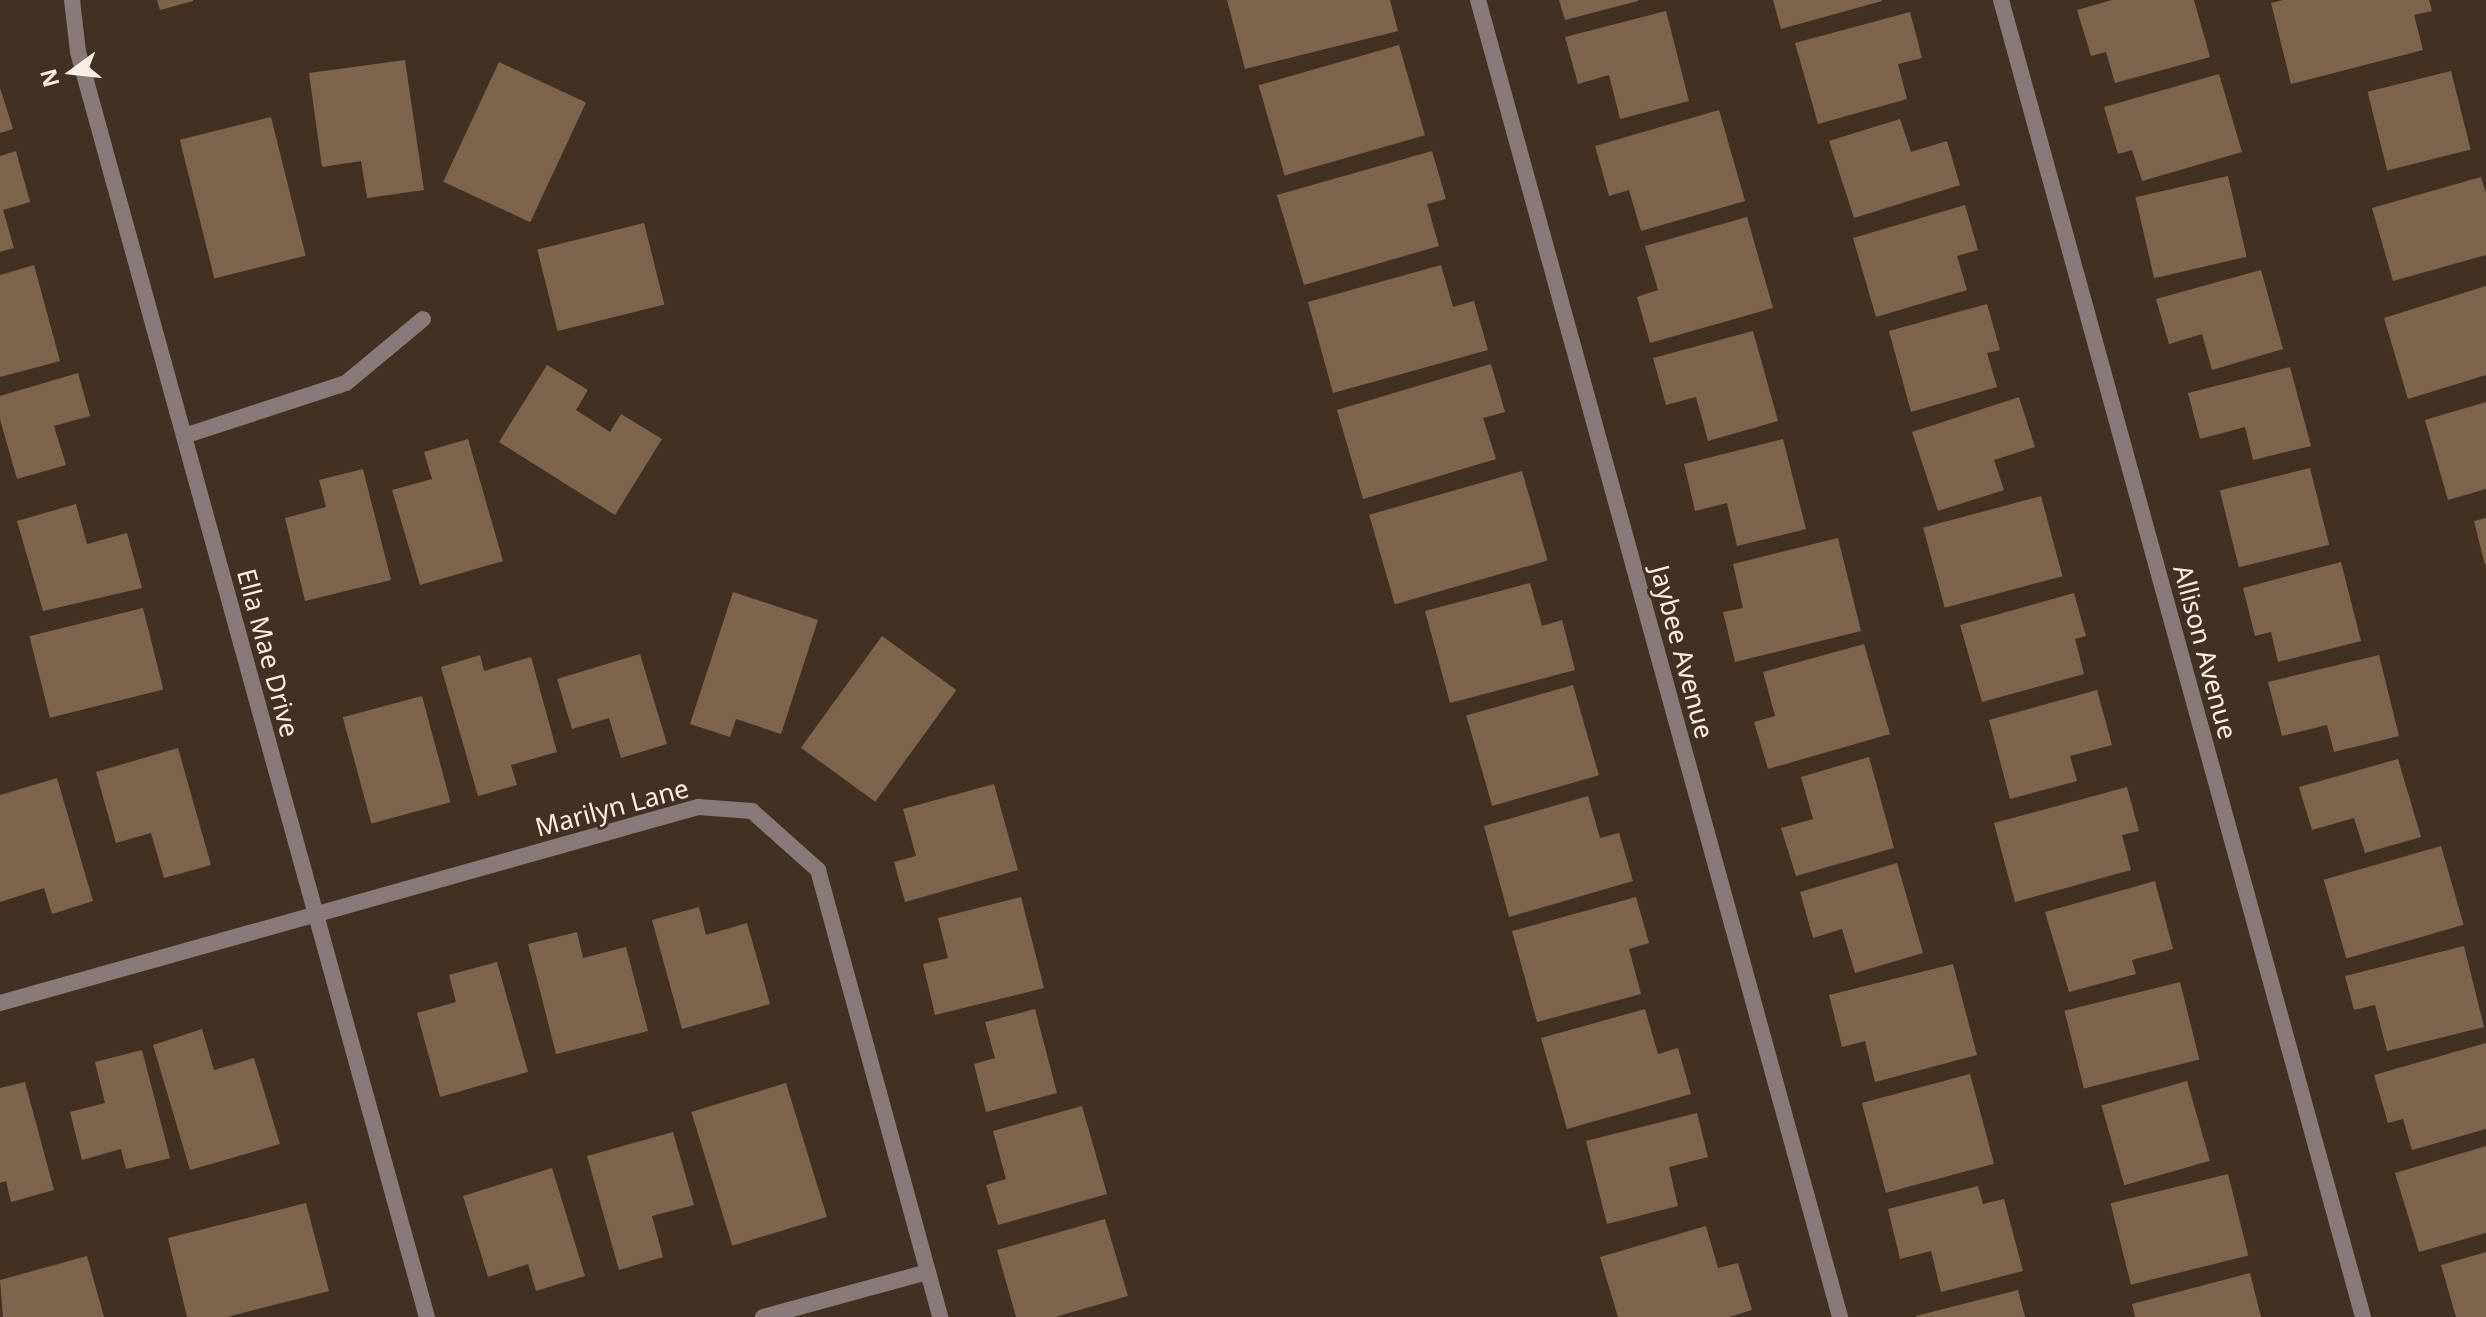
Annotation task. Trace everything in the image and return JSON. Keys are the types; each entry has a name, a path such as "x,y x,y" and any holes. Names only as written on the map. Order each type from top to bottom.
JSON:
{"street":[{"name":"Ella Mae Drive","path":"72,0 78,52 427,1317"},
{"name":"Jaybee Avenue","path":"1478,0 1840,1317"},
{"name":"Allison Avenue","path":"2001,0 2363,1317"},
{"path":"184,436 346,383 423,319"},
{"name":"Marilyn Lane","path":"0,1003 698,807 752,811 818,870 940,1317"},
{"path":"763,1317 928,1272"}],"building":[{"path":"157,0 193,0 193,1 160,10"},
{"path":"1227,0 1390,0 1398,31 1245,69"},
{"path":"1559,0 1638,0 1638,1 1565,20"},
{"path":"1773,0 1882,0 1882,1 1781,29"},
{"path":"2112,0 2194,0 2210,57 2115,83 2106,52 2091,56 2077,10"},
{"path":"2283,0 2429,0 2432,11 2414,15 2423,50 2291,84 2271,3"},
{"path":"1666,11 1689,101 1620,119 1609,75 1578,84 1565,37"},
{"path":"1910,12 1922,58 1898,64 1907,99 1818,124 1795,43"},
{"path":"1399,45 1425,135 1285,176 1259,85"},
{"path":"405,60 424,190 367,198 361,161 322,167 309,73"},
{"path":"499,62 586,103 530,222 443,182"},
{"path":"2451,71 2471,150 2387,170 2368,92"},
{"path":"2219,74 2242,152 2142,181 2132,150 2118,154 2104,107"},
{"path":"0,88 13,129 0,133"},
{"path":"1719,110 1745,201 1641,231 1629,190 1609,196 1595,146"},
{"path":"271,117 306,256 214,278 180,140"},
{"path":"1900,119 1911,152 1947,141 1960,185 1854,218 1829,141"},
{"path":"16,151 30,202 3,210 14,248 0,252 0,156"},
{"path":"1432,151 1446,199 1427,204 1439,246 1304,285 1277,195"},
{"path":"2228,176 2247,257 2154,278 2135,197"},
{"path":"2481,177 2486,193 2486,255 2393,281 2372,208"},
{"path":"1965,205 1978,250 1957,256 1967,290 1876,317 1853,238"},
{"path":"1747,217 1773,308 1650,343 1637,297 1658,290 1645,246"},
{"path":"644,223 664,305 558,331 537,250"},
{"path":"34,265 60,361 0,377 0,275"},
{"path":"1441,265 1453,307 1474,301 1488,350 1333,393 1308,302"},
{"path":"2261,270 2283,349 2212,370 2202,334 2169,344 2156,299"},
{"path":"2486,286 2486,375 2408,399 2384,318"},
{"path":"1987,304 2000,350 1987,353 1997,387 1911,412 1889,331"},
{"path":"1753,331 1778,421 1708,441 1696,397 1666,405 1653,358"},
{"path":"1491,364 1505,412 1483,418 1496,459 1363,499 1337,410"},
{"path":"547,365 588,390 576,410 610,432 621,414 662,439 615,515 499,442"},
{"path":"2290,367 2311,446 2253,460 2245,427 2200,439 2188,393"},
{"path":"78,373 90,416 54,426 66,465 17,479 0,419 0,396"},
{"path":"2019,397 2035,447 1994,460 2004,490 1938,511 1912,432"},
{"path":"2486,402 2486,489 2448,500 2425,420"},
{"path":"468,439 503,561 420,585 392,490 432,479 424,452"},
{"path":"1783,439 1806,529 1737,546 1727,503 1695,511 1684,464"},
{"path":"2310,468 2329,545 2239,567 2220,490"},
{"path":"363,469 391,580 305,601 285,518 326,507 319,480"},
{"path":"1522,471 1548,560 1395,604 1369,515"},
{"path":"2041,496 2062,576 1945,608 1923,528"},
{"path":"76,504 87,544 127,533 142,588 43,611 17,521"},
{"path":"2486,518 2486,564 2485,565 2474,521"},
{"path":"1838,538 1861,631 1735,662 1723,612 1743,608 1733,564"},
{"path":"2341,562 2361,641 2278,662 2271,632 2255,636 2243,588"},
{"path":"1530,583 1542,626 1562,620 1575,670 1450,703 1425,611"},
{"path":"733,592 818,620 781,734 736,719 730,737 690,724"},
{"path":"2074,593 2086,636 2075,639 2084,674 1982,702 1960,625"},
{"path":"143,608 163,690 50,718 29,636"},
{"path":"882,636 956,690 875,802 801,748"},
{"path":"1864,644 1890,734 1768,769 1754,722 1775,716 1763,672"},
{"path":"640,654 667,744 621,758 609,718 572,729 557,679"},
{"path":"480,655 484,671 531,657 557,752 511,765 517,785 478,796 441,667"},
{"path":"2379,655 2399,736 2334,752 2327,725 2282,736 2268,682"},
{"path":"1573,685 1599,775 1492,806 1466,716"},
{"path":"2097,690 2112,745 2070,756 2077,781 2010,799 1989,720"},
{"path":"422,696 450,802 371,823 343,717"},
{"path":"178,748 211,865 164,878 151,833 116,843 96,772"},
{"path":"1869,757 1894,848 1796,876 1781,828 1813,819 1801,777"},
{"path":"2398,759 2421,837 2365,853 2354,818 2312,830 2299,787"},
{"path":"57,778 93,901 52,914 44,888 0,902 0,795"},
{"path":"994,784 1018,870 905,902 894,862 916,856 903,809"},
{"path":"2127,787 2139,831 2122,835 2131,870 2015,902 1994,823"},
{"path":"1588,796 1600,838 1619,833 1633,881 1509,917 1484,826"},
{"path":"2441,846 2464,925 2346,958 2324,880"},
{"path":"1897,863 1923,953 1855,973 1842,929 1813,938 1800,892"},
{"path":"2155,881 2173,949 2132,960 2136,974 2069,992 2045,912"},
{"path":"1021,897 1044,988 935,1015 923,964 948,958 938,918"},
{"path":"1636,897 1649,943 1629,949 1641,994 1537,1022 1512,931"},
{"path":"699,907 706,935 747,923 770,1004 682,1029 652,920"},
{"path":"577,932 583,958 626,947 648,1031 556,1054 528,944"},
{"path":"2464,946 2484,1027 2387,1051 2375,1005 2354,1010 2345,976"},
{"path":"497,962 528,1072 440,1097 417,1013 456,1002 449,975"},
{"path":"1953,964 1977,1055 1875,1082 1865,1041 1842,1047 1829,995"},
{"path":"2180,982 2199,1060 2084,1088 2065,1011"},
{"path":"1035,1009 1057,1093 986,1112 974,1064 995,1058 985,1022"},
{"path":"1645,1009 1658,1054 1678,1048 1691,1094 1567,1129 1541,1038"},
{"path":"202,1029 214,1070 254,1058 280,1144 190,1170 153,1045"},
{"path":"2486,1043 2486,1129 2412,1150 2403,1119 2388,1123 2374,1075"},
{"path":"142,1050 170,1158 126,1169 121,1149 82,1160 70,1112 105,1103 95,1062"},
{"path":"1970,1074 1994,1164 1886,1193 1862,1103"},
{"path":"2187,1081 2210,1161 2124,1185 2101,1106"},
{"path":"25,1082 54,1190 11,1202 6,1181 0,1183 0,1088"},
{"path":"786,1083 827,1217 732,1246 691,1112"},
{"path":"1082,1106 1107,1194 998,1225 986,1185 1006,1179 993,1131"},
{"path":"1697,1113 1708,1157 1669,1167 1678,1206 1607,1224 1586,1141"},
{"path":"673,1132 694,1205 652,1216 663,1257 619,1270 587,1156"},
{"path":"2486,1146 2486,1233 2419,1252 2395,1173"},
{"path":"552,1168 585,1276 536,1291 528,1264 488,1277 463,1196"},
{"path":"2228,1174 2248,1256 2131,1285 2111,1203"},
{"path":"1978,1186 1983,1204 2004,1199 2023,1271 1941,1292 1931,1251 1900,1259 1888,1209"},
{"path":"306,1203 329,1291 227,1317 187,1317 168,1238"},
{"path":"1105,1219 1128,1296 1055,1317 1016,1317 997,1250"},
{"path":"1706,1226 1718,1268 1738,1263 1752,1310 1729,1317 1618,1317 1600,1257"},
{"path":"2486,1252 2486,1317 2456,1317 2441,1265"},
{"path":"87,1256 104,1317 3,1317 0,1280"},
{"path":"2250,1273 2261,1317 2135,1317 2132,1304"},
{"path":"2018,1290 2025,1317 1916,1317 1916,1316"}]}
